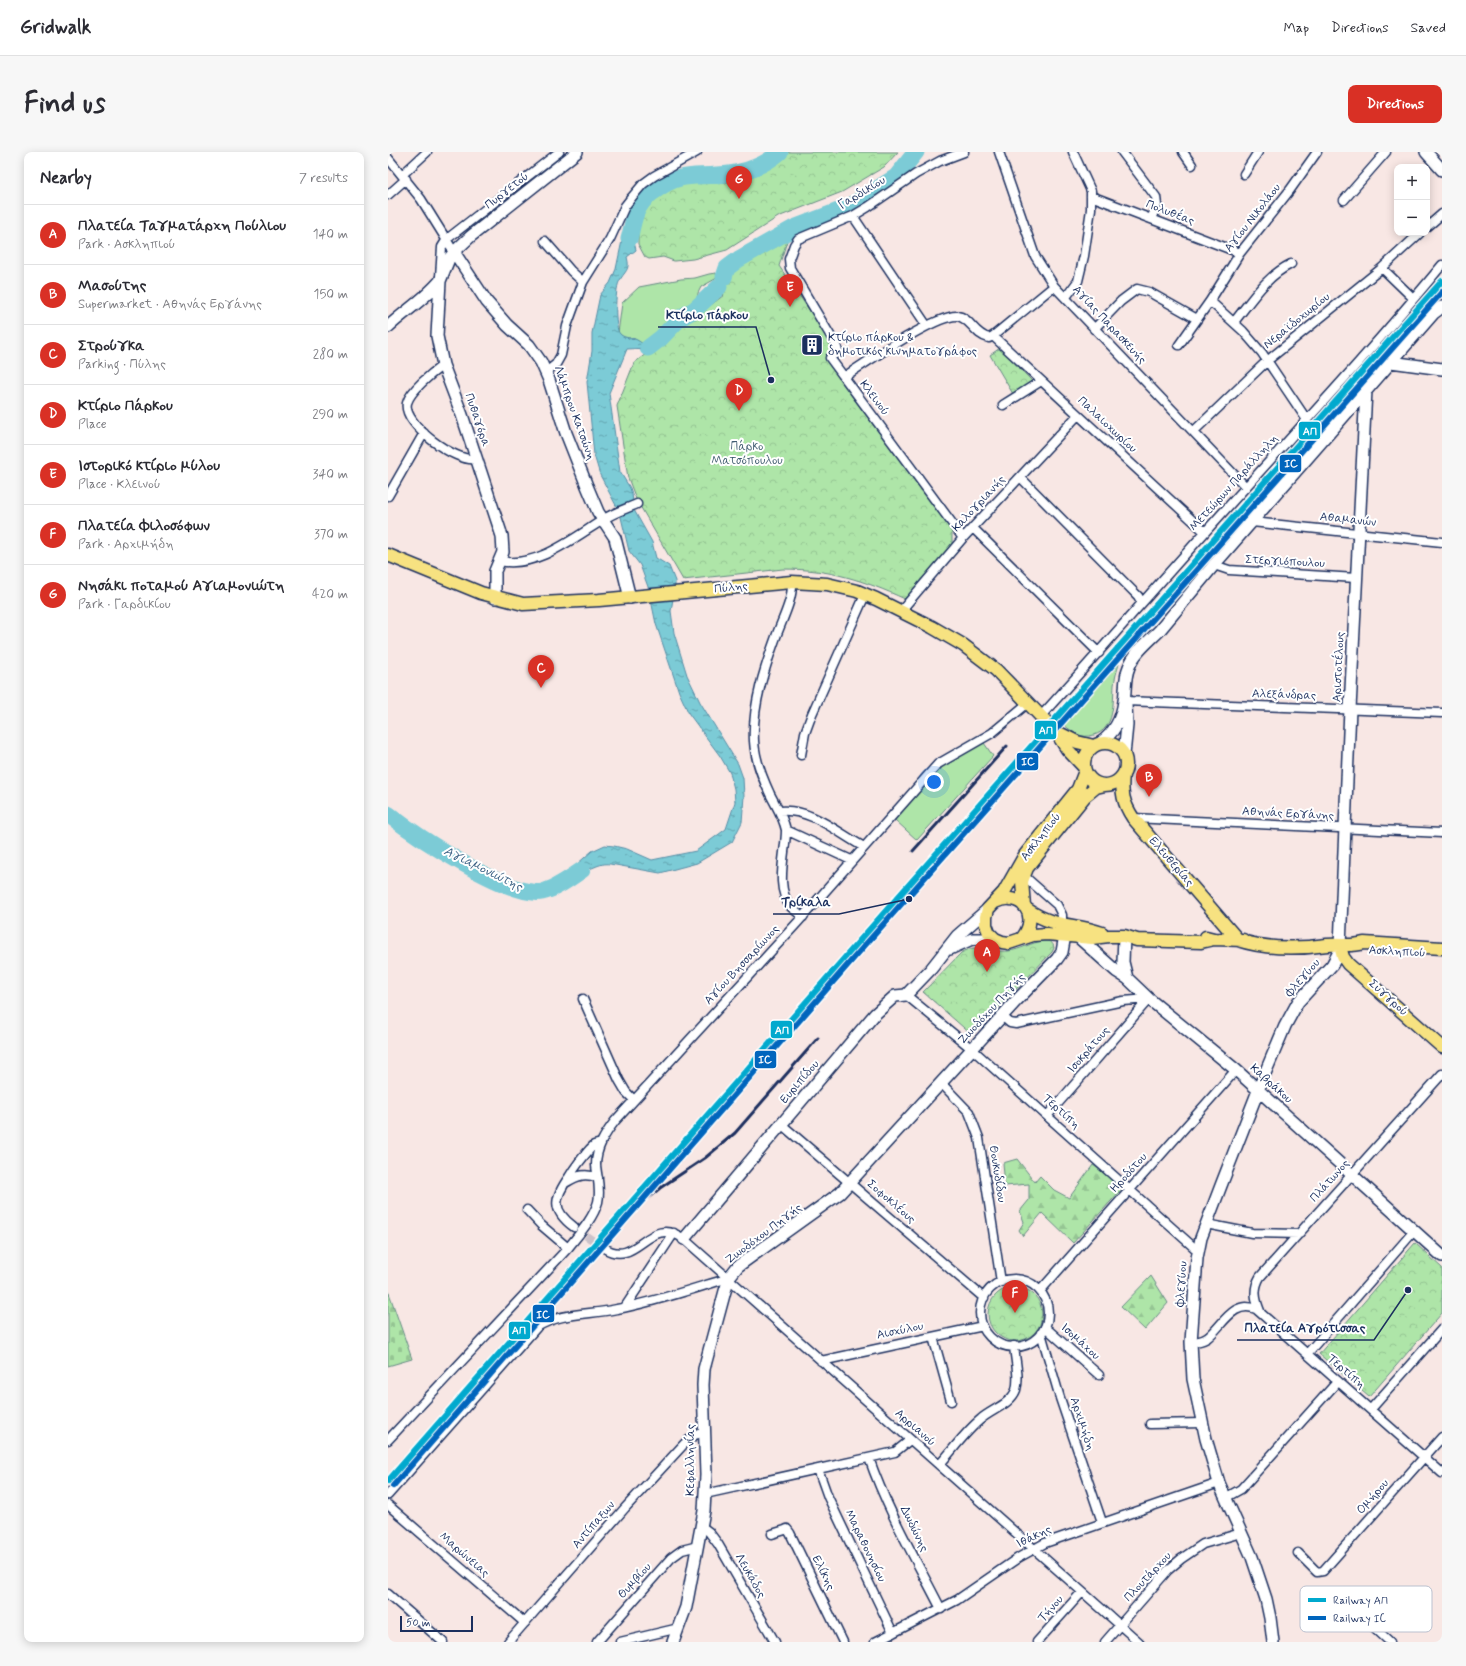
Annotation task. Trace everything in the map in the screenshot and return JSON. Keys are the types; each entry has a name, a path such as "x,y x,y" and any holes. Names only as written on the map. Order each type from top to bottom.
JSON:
{"main road":[{"name":"Πύλης","path":"388,555 495,598 523,604 632,598 792,582 827,584 866,594 932,627 969,649 1007,679 1041,716"},
{"path":"1041,716 1056,732 1067,749 1085,769 1093,781 1105,785 1115,782 1123,775"},
{"path":"1056,732 1077,742 1097,744 1108,743 1114,745 1120,749 1124,755"},
{"path":"1085,769 1086,755 1097,744"},
{"name":"Ελευθερίας","path":"1124,755 1126,765 1123,775 1122,794 1124,803 1133,818 1238,940"},
{"name":"Ασκληπιού","path":"992,906 1004,892 1025,855 1078,789 1085,769"},
{"name":"Ασκληπιού","path":"1023,937 1030,925 1022,890 1023,875 1032,861 1085,796 1096,787 1105,785"},
{"name":"Ασκληπιού","path":"992,906 1007,898 1014,899 1039,918 1078,937 1092,938 1137,934 1200,935 1214,939 1238,940 1257,946 1317,948 1354,946 1364,943 1442,948"},
{"path":"992,906 986,917 986,925 989,933 995,939"},
{"name":"Ασκληπιού","path":"995,939 1009,943 1023,937 1063,930 1094,930 1109,936"},
{"name":"Ασκληπιού","path":"1354,946 1362,950 1442,955"},
{"name":"Συγγρού","path":"1336,947 1348,964 1442,1047"}],"street":[{"path":"388,194 427,152"},
{"name":"Πυργετού","path":"447,239 559,152"},
{"name":"Πυργετού","path":"454,252 486,223 577,152"},
{"path":"546,372 556,364 561,355 567,326 583,282 610,240 626,206 638,189 654,176 697,152"},
{"name":"Γαρδικίου","path":"790,268 790,259 794,245 798,239 852,216 868,207 916,174 940,161 964,152"},
{"name":"Αγίας Παρασκευής","path":"999,152 1033,251 1043,270 1054,286 1246,487"},
{"path":"1066,297 1073,289 1079,275 1087,234 1091,196 1090,188 1073,152"},
{"path":"1122,152 1156,197 1157,205 1151,219"},
{"path":"1183,152 1192,165"},
{"path":"1244,174 1258,152"},
{"name":"Αγίου Νικολάου","path":"1179,346 1240,253 1290,190 1317,152"},
{"path":"1344,200 1386,152"},
{"path":"1426,152 1441,166"},
{"name":"Λάμπρου Κατσώνη","path":"388,158 428,209 487,302 507,325 536,354 546,372 573,452 596,507 605,518 615,538 632,598"},
{"name":"Πολυθέας","path":"1091,196 1240,253"},
{"path":"1430,224 1442,214"},
{"path":"852,216 927,326"},
{"name":"Νεραϊδοχωρίου","path":"1194,431 1267,361 1382,268 1417,236"},
{"path":"388,327 431,292 440,281 442,247 447,239"},
{"path":"545,241 571,271 583,282"},
{"name":"Πυθαγόρα","path":"454,252 449,259 440,281 437,336 442,365 457,399 502,536 503,552 495,571 495,598"},
{"path":"1234,322 1270,277 1280,269 1291,264"},
{"name":"Μετεώρων Παράλληλη","path":"1041,716 1338,386 1442,264"},
{"name":"Κλεινού","path":"790,268 836,345 837,353 830,358 963,538"},
{"path":"1382,268 1414,298"},
{"path":"844,377 927,326 948,316 958,316 968,322 979,335 989,338 1054,286"},
{"path":"1094,329 1121,301 1137,289 1149,292 1197,319"},
{"path":"1124,755 1127,725 1125,700 1126,676 1131,662 1390,362 1438,310 1442,299"},
{"path":"1210,300 1234,322 1267,361 1307,420"},
{"name":"Παλαιοχωρίου","path":"993,336 1205,532"},
{"path":"1390,362 1442,369"},
{"path":"442,365 410,396 406,408 409,415 424,433 436,443 451,453 465,459 476,459"},
{"path":"1003,405 1041,380"},
{"name":"Αριστοτέλους","path":"1336,947 1344,829 1366,390"},
{"name":"Καλογριανής","path":"900,612 963,538 1078,415"},
{"path":"388,496 424,433"},
{"path":"1020,477 1138,596 1142,603"},
{"path":"500,562 522,562 539,556 570,540 605,518 637,504"},
{"name":"Αθαμανών","path":"1252,522 1442,542"},
{"path":"973,528 1099,653"},
{"name":"Στεργιόπουλου","path":"1214,565 1229,570 1356,578"},
{"path":"792,582 790,599 766,666 755,718 754,741 760,770 770,794 780,811 786,830 781,882 783,894 790,906 803,917"},
{"path":"801,755 805,733 812,714 866,594"},
{"path":"1097,744 1113,731 1122,713 1125,700"},
{"name":"Αλεξάνδρας","path":"1125,700 1442,713"},
{"name":"Αγίου Βησσαρίωνος","path":"388,1440 568,1248 592,1216 598,1202 599,1190 596,1164 598,1151 601,1142 615,1121 803,917 851,860 938,764 992,733 1028,703"},
{"path":"780,811 797,812 809,816 831,827 864,847"},
{"name":"Αθηνάς Εργάνης","path":"1133,818 1442,833"},
{"path":"786,830 851,860"},
{"path":"1023,875 1057,905 1062,914 1063,930"},
{"name":"Ευριπίδου","path":"679,1236 781,1124 875,1014 895,996 906,994 944,953 957,936 992,906"},
{"name":"Ζωοδόχου Πηγής","path":"388,1495 537,1327 557,1317 625,1307 729,1278 738,1266 827,1204 850,1183 1002,1016 1057,959 1062,952 1063,930"},
{"path":"1124,936 1123,962 1127,978"},
{"name":"Καβράκου","path":"1078,937 1116,971 1127,978 1149,999 1236,1070 1442,1256"},
{"name":"Ευριπίδου","path":"944,953 954,946 972,939 995,939"},
{"name":"Φλεγύου","path":"1273,1642 1266,1599 1252,1557 1218,1483 1192,1379 1191,1342 1198,1251 1206,1224 1271,1057 1294,1008 1332,965 1336,947"},
{"name":"Τερτίπη","path":"906,994 972,1049 1198,1251"},
{"path":"583,999 619,1080 626,1092 634,1100"},
{"path":"1002,1016 1010,1023 1016,1024 1123,1001 1149,999"},
{"name":"Ισοκράτους","path":"1047,1116 1149,999"},
{"name":"Ηροδότου","path":"1040,1291 1236,1070"},
{"name":"Πλάτωνος","path":"1260,1311 1255,1295 1256,1283 1264,1272 1442,1074"},
{"name":"Θουκυδίδου","path":"941,1083 969,1112 979,1138 1001,1282"},
{"name":"Σοφοκλέους","path":"781,1124 984,1298"},
{"path":"574,1227 563,1218 557,1205 557,1195 564,1183 590,1149 594,1145 601,1142"},
{"path":"564,1183 579,1175 592,1175 598,1178"},
{"path":"527,1210 541,1225 568,1248"},
{"path":"1206,1224 1252,1233 1299,1234"},
{"path":"1307,1354 1414,1231"},
{"path":"604,1248 615,1253 627,1252 655,1234 667,1232 679,1236 625,1307"},
{"name":"Αρριανού","path":"679,1236 729,1278 1139,1642"},
{"name":"Κεφαλληνίας","path":"673,1642 687,1603 698,1546 705,1494 704,1369 715,1324 729,1278"},
{"path":"1009,1279 1026,1281 1040,1291 1047,1304 1048,1312 1043,1330 1032,1342 1007,1346 990,1336 983,1326 981,1310 984,1298 993,1287 1009,1279"},
{"path":"1191,1342 1207,1337 1229,1314 1236,1310 1249,1307 1260,1311"},
{"name":"Τερτίπη","path":"1260,1311 1442,1473"},
{"name":"Αισχύλου","path":"822,1361 983,1326"},
{"path":"1371,1409 1442,1329"},
{"name":"Ισομάχου","path":"1043,1330 1099,1375"},
{"name":"Αρχιμήδη","path":"1043,1330 1060,1398 1102,1522"},
{"path":"933,1337 951,1401"},
{"path":"939,1465 981,1419 1006,1402 1016,1391 1017,1381 1014,1346"},
{"path":"1226,1498 1241,1489 1338,1381"},
{"path":"1150,1424 1202,1423"},
{"name":"Αντίπαξων","path":"508,1642 625,1508 685,1443 695,1435 705,1432"},
{"name":"Ομήρου","path":"1298,1553 1317,1572 1321,1572 1442,1437"},
{"path":"705,1494 895,1452 910,1440"},
{"name":"Δωδώνης","path":"869,1458 904,1536 942,1609"},
{"name":"Μαραθονησίου","path":"818,1469 828,1497 893,1633"},
{"name":"Ιθάκης","path":"875,1642 942,1609 1033,1548 1059,1537 1218,1483"},
{"name":"Μαρώνειας","path":"388,1505 525,1623"},
{"name":"Λευκάδος","path":"701,1526 718,1544 775,1642"},
{"name":"Ελίκης","path":"772,1534 785,1530 790,1533 843,1642"},
{"name":"Πλουτάρχου","path":"1105,1642 1168,1570 1181,1558 1203,1544 1240,1533"},
{"name":"Θυμβίου","path":"597,1642 671,1558 682,1550 698,1546"},
{"name":"Τήνου","path":"1037,1642 1082,1592"},
{"path":"388,1594 443,1642"},
{"path":"620,1642 679,1628"},
{"path":"1379,1632 1390,1642"}],"green space":[{"path":"789,152 898,152 884,167 842,192 778,217 727,250 693,259 674,261 663,257 649,259 645,257 638,244 638,227 645,207 664,192 682,184 730,182 757,174"},
{"name":"Πάρκο Ματσόπουλου","path":"788,234 789,235 779,266 834,346 839,379 952,531 952,544 905,599 860,581 831,573 816,571 783,569 683,580 636,499 628,478 617,406 634,363 724,295 716,283"},
{"path":"716,273 717,278 701,287 698,293 697,305 693,309 665,325 646,347 633,338 624,338 618,333 622,303 639,287"},
{"path":"1000,348 1032,381 1013,394 990,355"},
{"path":"1119,664 1114,682 1112,714 1106,727 1101,732 1089,736 1081,736 1074,733 1064,725"},
{"path":"984,743 993,756 917,840 895,820 945,764 961,754"},
{"path":"1044,941 1052,943 1054,948 1052,952 972,1035 923,992 961,953 968,950 974,948 985,948 1008,951"},
{"path":"1017,1159 1035,1182 1040,1176 1054,1190 1069,1198 1093,1165 1116,1182 1121,1190 1073,1243 1042,1213 1023,1236 1019,1230 1024,1222 1020,1211 1029,1200 1029,1184 1005,1186 1003,1163"},
{"path":"1415,1243 1442,1268 1442,1313 1369,1397 1319,1354"},
{"path":"1151,1276 1168,1303 1145,1330 1121,1307"},
{"path":"1010,1287 1020,1287 1030,1291 1038,1299 1042,1309 1042,1319 1038,1329 1030,1337 1020,1341 1010,1341 1000,1337 992,1329 988,1319 988,1309 992,1299 1000,1291"},
{"path":"388,1290 412,1359 388,1366"}],"water":[{"path":"623,236 634,242 636,250 627,257 628,268 621,278 618,286 616,309 618,330 622,336 633,338 648,348 627,349 609,393 620,472 630,488 634,510 652,542 656,558 669,566 675,581 671,611 674,633 687,675 700,702 738,764 743,778 744,796 742,822 732,842 697,863 660,873 610,864 600,865 589,869 581,868 576,865 592,851 605,845 627,849 652,860 696,851 726,829 735,802 734,789 730,773 720,756 689,714 679,692 656,624 651,595 640,565 629,551 620,513 600,475 594,455 587,382 592,351 592,333 600,295 610,283 616,269"}],"waterway":[{"path":"629,239 635,214 641,204 649,195 664,185 679,178 726,174 751,169 766,162 780,152"},
{"path":"724,277 727,268 739,259 794,228 849,207 896,177 916,152"},
{"path":"648,348 661,338 680,318 694,310 719,287"},
{"name":"Αγιαμονιώτης","path":"388,814 419,836 463,863 508,885 527,891 547,891 563,883 582,870"}],"tunnel":[{"path":"576,1229 604,1248"}],"railway":[{"path":"913,851 1007,746"},
{"path":"599,1239 660,1188 705,1158 735,1133 818,1038"}],"rail line":[{"name":"ΑΠ","path":"388,1481 861,939 1442,281"},
{"name":"IC","path":"393,1486 866,944 1442,292"}],"place":[{"name":"Νησάκι ποταμού Αγιαμονιώτη","path":"739,199"},
{"name":"Ιστορικό κτίριο μύλου","path":"790,307"},
{"name":"Κτίριο πάρκου & δημοτικός κινηματογράφος","path":"812,345"},
{"name":"Κτίριο πάρκου","path":"771,380"},
{"name":"Κτίριο Πάρκου","path":"739,411"},
{"name":"Στρούγκα","path":"541,688"},
{"name":"Μασούτης","path":"1149,797"},
{"name":"Τρίκαλα","path":"909,899"},
{"name":"Πλατεία Ταγματάρχη Πούλιου","path":"987,972"},
{"name":"Πλατεία Αγρότισσας","path":"1408,1290"},
{"name":"Πλατεία Φιλοσόφων","path":"1015,1313"}]}
